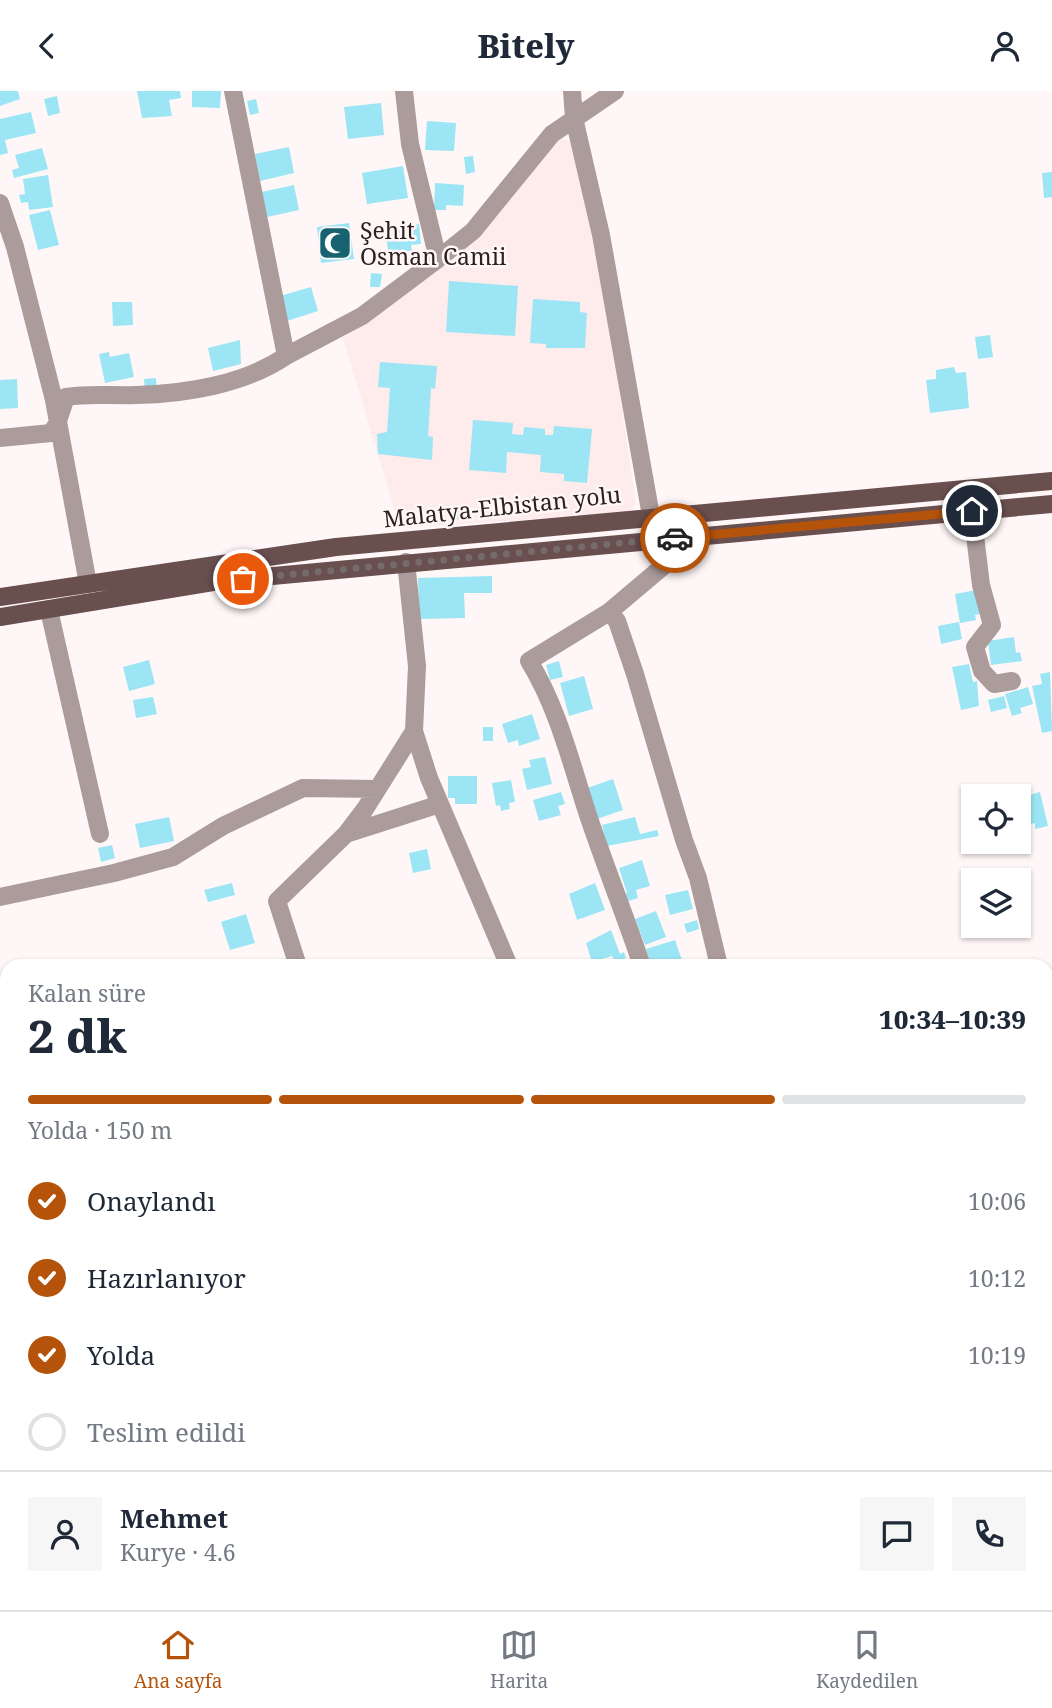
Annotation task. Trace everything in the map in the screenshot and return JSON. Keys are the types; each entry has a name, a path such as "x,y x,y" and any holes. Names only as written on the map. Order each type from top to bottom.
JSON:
{"main road":[{"name":"Malatya-Elbistan yolu","path":"0,597 336,547 1052,481"},
{"name":"Malatya-Elbistan yolu","path":"0,617 219,581 1052,504"}],"street":[{"path":"233,91 286,356"},
{"path":"404,91 410,144 438,260"},
{"path":"572,91 574,118 601,235 651,516"},
{"path":"0,438 51,433 66,397 91,393 136,395 202,388 267,369 362,316 473,231 552,134 615,91"},
{"path":"0,203 15,247 57,424 88,584"},
{"path":"972,511 981,585 992,625 975,647 982,671 994,684 1012,681"},
{"path":"640,959 589,817 569,751 539,678 529,661 609,612 699,535"},
{"path":"406,562 417,666 414,731 429,778 506,959"},
{"path":"49,610 100,834"},
{"path":"609,612 617,621 635,674 684,840 698,878 717,959"},
{"path":"296,959 277,901 346,834 414,731"},
{"path":"0,897 114,873 173,856 223,826 303,788 377,789"},
{"path":"346,834 440,804"}],"shaded area":[{"path":"556,139 572,141 609,322 636,504 627,513 400,528 343,338 438,271 498,215"}],"building":[{"path":"0,91 18,91 20,99 0,106"},
{"path":"137,91 180,91 181,98 169,100 172,116 142,118"},
{"path":"192,91 221,91 220,108 192,107"},
{"path":"57,96 60,113 48,116 44,99"},
{"path":"256,99 259,113 250,115 247,101"},
{"path":"381,103 384,135 348,139 344,107"},
{"path":"31,112 36,133 5,140 8,153 0,155 0,119"},
{"path":"427,121 456,123 454,151 425,150"},
{"path":"289,147 294,173 260,181 255,154"},
{"path":"42,148 48,169 14,178 12,170 19,168 15,155"},
{"path":"473,156 475,172 466,174 464,157"},
{"path":"403,166 408,198 367,204 362,173"},
{"path":"1052,172 1052,197 1044,198 1042,173"},
{"path":"48,175 53,207 29,210 28,202 21,203 19,195 25,194 23,179"},
{"path":"435,183 464,185 463,206 446,205 446,210 434,210"},
{"path":"294,185 299,210 267,217 262,192"},
{"path":"50,210 59,245 38,250 29,215"},
{"name":"Şehit Osman Camii","path":"349,223 354,259 321,263 317,227"},
{"path":"419,224 421,244 411,245 412,251 388,251 385,228"},
{"path":"371,273 382,274 380,287 370,287"},
{"path":"449,281 518,286 515,336 446,332"},
{"path":"311,287 318,311 287,321 280,296"},
{"path":"533,299 580,302 580,312 587,313 585,348 546,348 546,344 530,343"},
{"path":"112,302 132,302 133,325 113,326"},
{"path":"990,335 993,357 978,359 975,337"},
{"path":"240,340 241,364 213,371 208,348"},
{"path":"109,352 110,357 129,353 134,377 105,383 99,354"},
{"path":"380,362 437,366 435,389 431,388 428,436 433,437 432,460 378,454 377,434 387,432 390,388 378,387"},
{"path":"954,367 956,373 966,372 969,408 930,413 926,380 936,379 936,370"},
{"path":"156,378 157,391 145,392 144,379"},
{"path":"17,379 18,408 0,409 0,380"},
{"path":"473,420 513,423 512,434 523,435 524,427 545,429 545,435 553,435 554,426 592,429 587,483 564,481 564,474 540,472 541,455 507,452 506,473 469,470"},
{"path":"460,511 461,519 451,520 450,512"},
{"path":"492,576 492,593 464,593 465,618 419,619 418,578"},
{"path":"976,590 980,614 975,615 976,620 960,623 955,594"},
{"path":"959,622 962,639 941,644 938,626"},
{"path":"1014,637 1016,653 1020,652 1022,661 991,665 988,641"},
{"path":"149,660 155,684 129,691 123,667"},
{"path":"559,661 563,677 550,680 546,665"},
{"path":"969,664 973,682 977,681 979,706 961,710 952,667"},
{"path":"1050,672 1052,731 1042,733 1032,686 1042,684 1040,674"},
{"path":"584,676 593,709 569,716 560,683"},
{"path":"1028,687 1033,704 1020,708 1022,713 1012,716 1005,694"},
{"path":"1004,696 1007,708 991,712 988,700"},
{"path":"153,697 157,714 136,718 133,700"},
{"path":"532,714 540,739 519,746 518,740 508,743 502,724"},
{"path":"483,727 493,727 493,741 483,741"},
{"path":"545,757 552,784 527,790 522,769 531,767 529,760"},
{"path":"448,776 477,776 477,804 455,804 455,798 448,798"},
{"path":"613,779 623,810 597,819 587,788"},
{"path":"511,780 515,802 509,803 510,809 501,811 500,805 496,806 492,783"},
{"path":"561,792 565,804 558,806 561,815 539,821 533,800"},
{"path":"1040,792 1048,826 1035,829 1035,823 1031,824 1031,794"},
{"path":"169,817 174,841 140,848 135,824"},
{"path":"635,817 640,834 657,830 659,836 607,846 602,825"},
{"path":"112,845 115,858 101,862 98,848"},
{"path":"427,849 431,869 413,873 409,853"},
{"path":"642,860 650,886 636,890 638,898 625,902 623,895 627,893 619,868"},
{"path":"232,883 235,895 208,902 204,890"},
{"path":"595,883 605,910 577,920 569,894"},
{"path":"688,890 693,909 670,915 665,895"},
{"path":"656,911 666,937 645,945 635,919"},
{"path":"246,914 255,943 230,950 221,922"},
{"path":"697,920 699,929 687,933 684,924"},
{"path":"611,930 620,954 624,952 626,958 614,959 612,956 591,959 586,943"},
{"path":"675,940 682,959 649,959 646,949"}],"way so far":[{"path":"243,579 675,538"}],"place":[{"name":"Şehit Osman Camii","path":"335,243"}],"route":[{"path":"675,538 972,511"}]}
